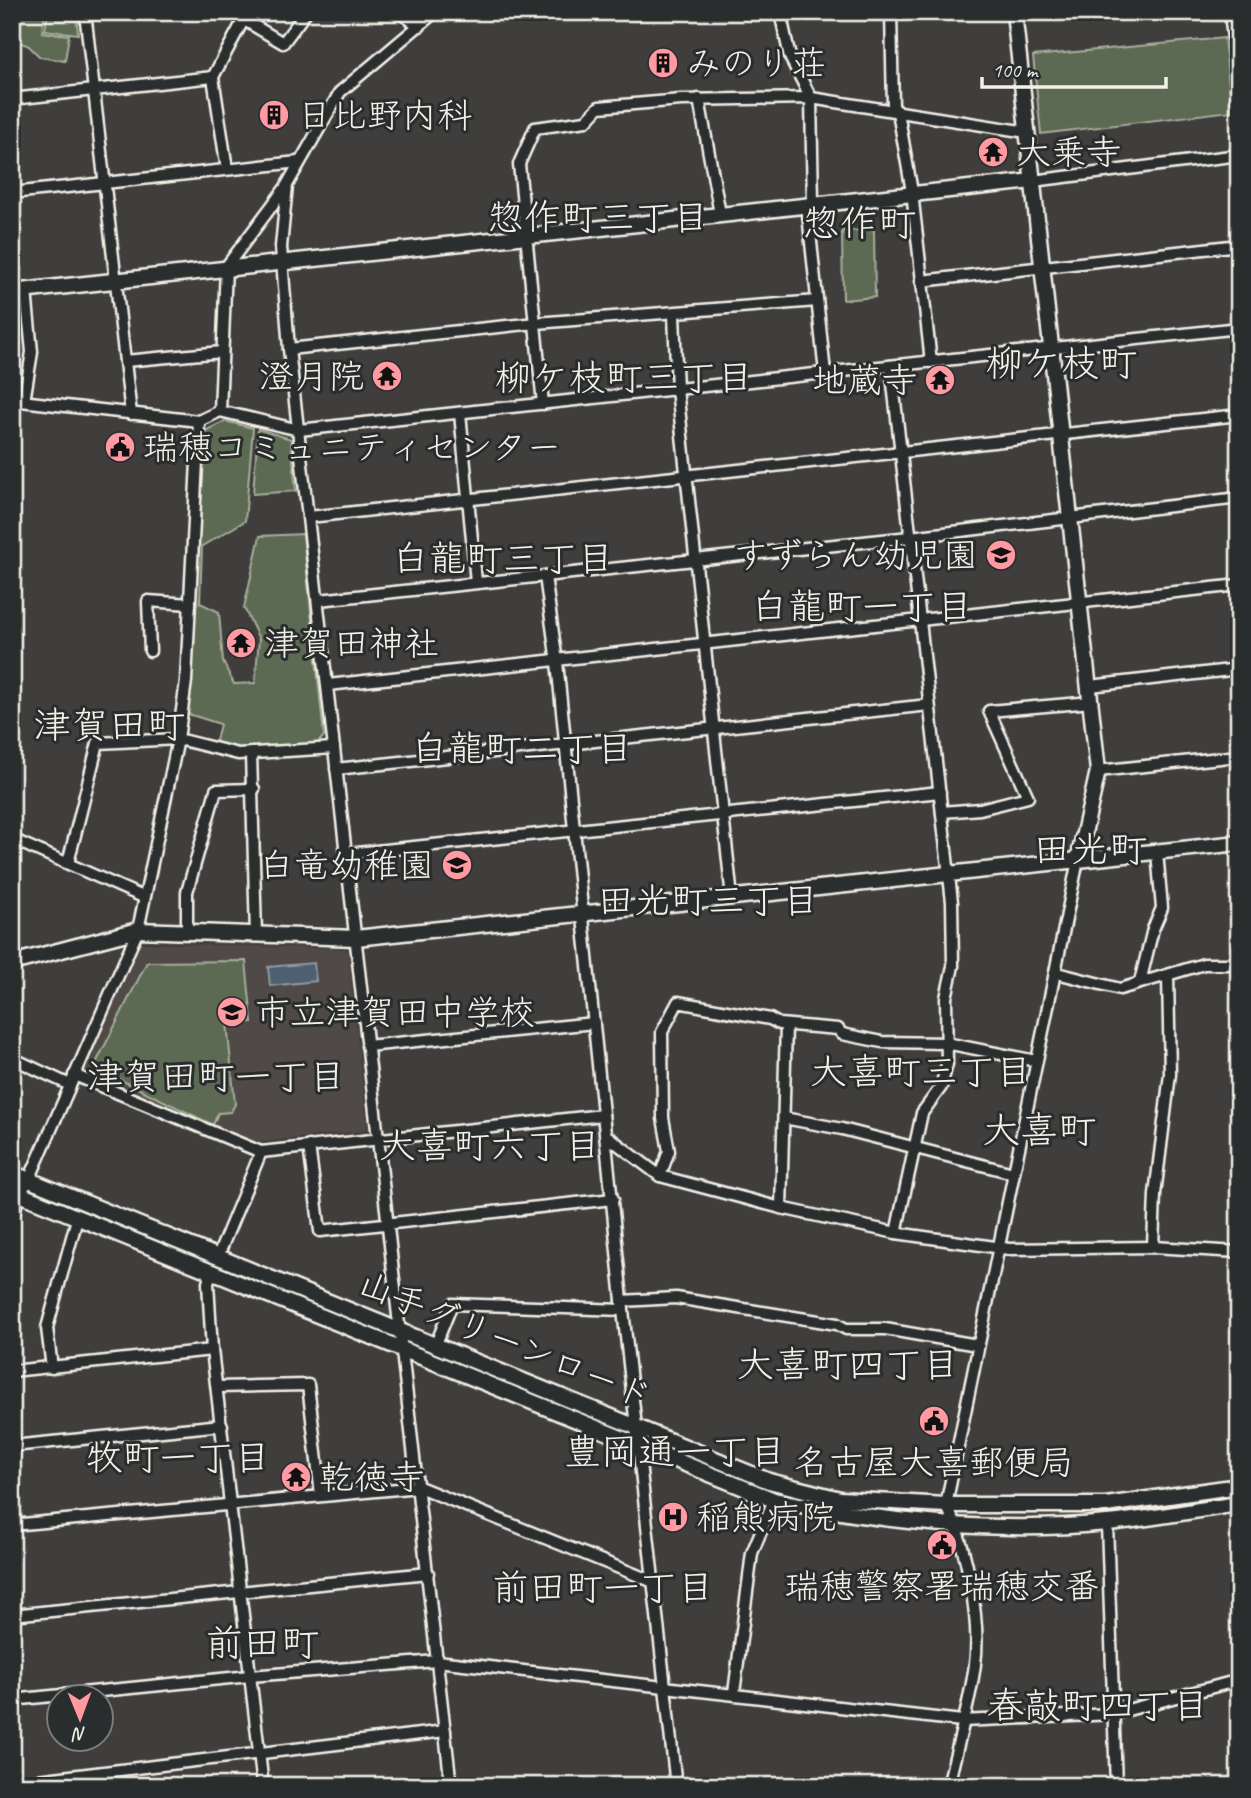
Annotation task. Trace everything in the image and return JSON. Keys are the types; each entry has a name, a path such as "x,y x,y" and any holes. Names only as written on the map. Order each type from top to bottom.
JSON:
{"street":[{"path":"85,12 131,414"},
{"path":"231,12 283,43 306,12"},
{"path":"399,12 420,26"},
{"path":"220,411 226,267 287,185 340,92 435,12"},
{"path":"780,12 790,57 811,98 810,204 825,373"},
{"path":"891,12 893,107 898,112 912,192 930,362"},
{"path":"948,1786 976,1662 973,1605 956,1523 946,1505 1098,771 1014,12"},
{"path":"1230,12 1237,54 1239,93"},
{"path":"226,169 213,77 244,19"},
{"path":"12,99 213,77"},
{"path":"543,404 519,164 535,128 586,121 599,107 699,99 811,98 1027,132"},
{"path":"699,99 720,214"},
{"path":"24,401 32,352 19,292 226,267 1033,181 1239,155"},
{"path":"12,193 298,162"},
{"path":"287,185 282,262 289,349 451,1786"},
{"path":"921,281 1239,245"},
{"path":"289,349 536,323 817,301"},
{"path":"674,314 677,389 707,644 732,898"},
{"path":"12,400 200,421 220,411 299,430 1239,328"},
{"path":"125,361 222,352"},
{"path":"891,366 952,902 953,966 946,998 947,1064 942,1087 922,1113 896,1233"},
{"path":"460,412 466,500 476,582"},
{"path":"309,517 1239,415"},
{"path":"12,1220 15,1193 29,1180 138,930 178,739 186,681 200,421"},
{"path":"319,600 910,537 1239,498"},
{"path":"545,576 557,662 623,1306 676,1786"},
{"path":"328,685 557,662 1239,585"},
{"path":"150,652 148,601 190,604"},
{"path":"1090,686 1239,669"},
{"path":"942,812 980,809 1028,797 989,711 1092,702"},
{"path":"336,769 929,705"},
{"path":"68,863 98,743 178,739 238,754 334,748"},
{"path":"251,753 256,935"},
{"path":"1098,771 1239,756"},
{"path":"187,932 187,891 216,790 254,789"},
{"path":"346,854 940,792"},
{"path":"12,839 143,897"},
{"path":"12,963 138,930 356,938 1239,843"},
{"path":"1140,982 1153,929 1162,908 1157,852"},
{"path":"1057,974 1120,989 1204,964 1239,964"},
{"path":"1153,1247 1155,1194 1170,1074 1168,976"},
{"path":"660,1176 669,1151 663,1118 662,1032 678,1002 770,1018 786,1025 838,1029 842,1034 882,1042 946,1043 1036,1061"},
{"path":"367,1046 594,1023"},
{"path":"781,1208 786,1025"},
{"path":"12,1058 261,1152 603,1115"},
{"path":"785,1118 1013,1173"},
{"path":"607,1136 660,1176 781,1208 896,1233 999,1247 1153,1247 1239,1252"},
{"path":"309,1146 320,1231 613,1199"},
{"path":"218,1256 261,1152"},
{"name":"山手グリーンロード","path":"12,1173 636,1424 769,1481 807,1492 840,1499 946,1505 1105,1505 1239,1486"},
{"name":"山手グリーンロード","path":"15,1193 774,1500 861,1517 1025,1527 1107,1523 1239,1504"},
{"path":"52,1368 47,1328 77,1219"},
{"path":"211,1273 208,1283 212,1350 263,1786"},
{"path":"436,1344 452,1304 623,1306 676,1298 837,1324 846,1329 885,1329 977,1345"},
{"path":"12,1371 212,1350"},
{"path":"217,1387 308,1385 321,1495"},
{"path":"12,1446 222,1425"},
{"path":"12,1525 419,1487 653,1582"},
{"path":"734,1693 752,1553 774,1500"},
{"path":"1107,1523 1115,1786"},
{"path":"12,1615 428,1573"},
{"path":"12,1700 250,1676 438,1661 962,1721 1113,1714 1239,1680"},
{"path":"12,1783 445,1731"}],"shaded area":[{"name":"市立津賀田中学校","path":"141,943 345,949 348,952 367,1127 363,1131 251,1143 83,1071"}],"green space":[{"path":"12,12 45,12 42,32 69,35 65,61 40,57 29,46 15,40"},
{"path":"48,12 76,12 78,34 45,30"},
{"path":"1224,38 1232,111 1041,134 1033,56"},
{"path":"874,230 875,297 843,300 842,231"},
{"path":"225,421 253,428 245,521 202,546 200,603 219,612 223,662 234,684 255,683 259,639 244,608 260,536 303,534 324,736 315,746 239,750 215,745 220,724 185,713 191,682 205,431"},
{"path":"258,429 291,439 296,491 253,494"},
{"path":"246,961 252,1022 227,1023 235,1104 231,1112 218,1113 213,1125 94,1067 147,962"}],"water":[{"path":"314,963 316,981 270,986 268,967"}],"place":[{"name":"みのり荘","path":"663,63"},
{"name":"日比野内科","path":"274,115"},
{"name":"大乗寺","path":"993,152"},
{"name":"澄月院","path":"387,376"},
{"name":"地蔵寺","path":"940,380"},
{"name":"瑞穂コミュニティセンター","path":"120,447"},
{"name":"すずらん幼児園","path":"1001,555"},
{"name":"津賀田神社","path":"241,643"},
{"name":"白竜幼稚園","path":"457,865"},
{"name":"市立津賀田中学校","path":"232,1012"},
{"name":"名古屋大喜郵便局","path":"934,1421"},
{"name":"乾徳寺","path":"296,1477"},
{"name":"稲熊病院","path":"673,1517"},
{"name":"瑞穂警察署瑞穂交番","path":"942,1545"}],"district":[{"name":"惣作町三丁目","path":"598,217"},
{"name":"惣作町","path":"859,223"},
{"name":"柳ケ枝町","path":"1061,363"},
{"name":"柳ケ枝町三丁目","path":"624,377"},
{"name":"白龍町三丁目","path":"503,558"},
{"name":"白龍町一丁目","path":"862,606"},
{"name":"津賀田町","path":"109,725"},
{"name":"白龍町二丁目","path":"522,748"},
{"name":"田光町","path":"1090,849"},
{"name":"田光町三丁目","path":"708,900"},
{"name":"大喜町三丁目","path":"921,1071"},
{"name":"津賀田町一丁目","path":"216,1076"},
{"name":"大喜町","path":"1039,1130"},
{"name":"大喜町六丁目","path":"490,1145"},
{"name":"大喜町四丁目","path":"848,1364"},
{"name":"豊岡通一丁目","path":"675,1451"},
{"name":"牧町一丁目","path":"178,1457"},
{"name":"前田町一丁目","path":"603,1587"},
{"name":"前田町","path":"262,1643"},
{"name":"春敲町四丁目","path":"1098,1705"}]}
